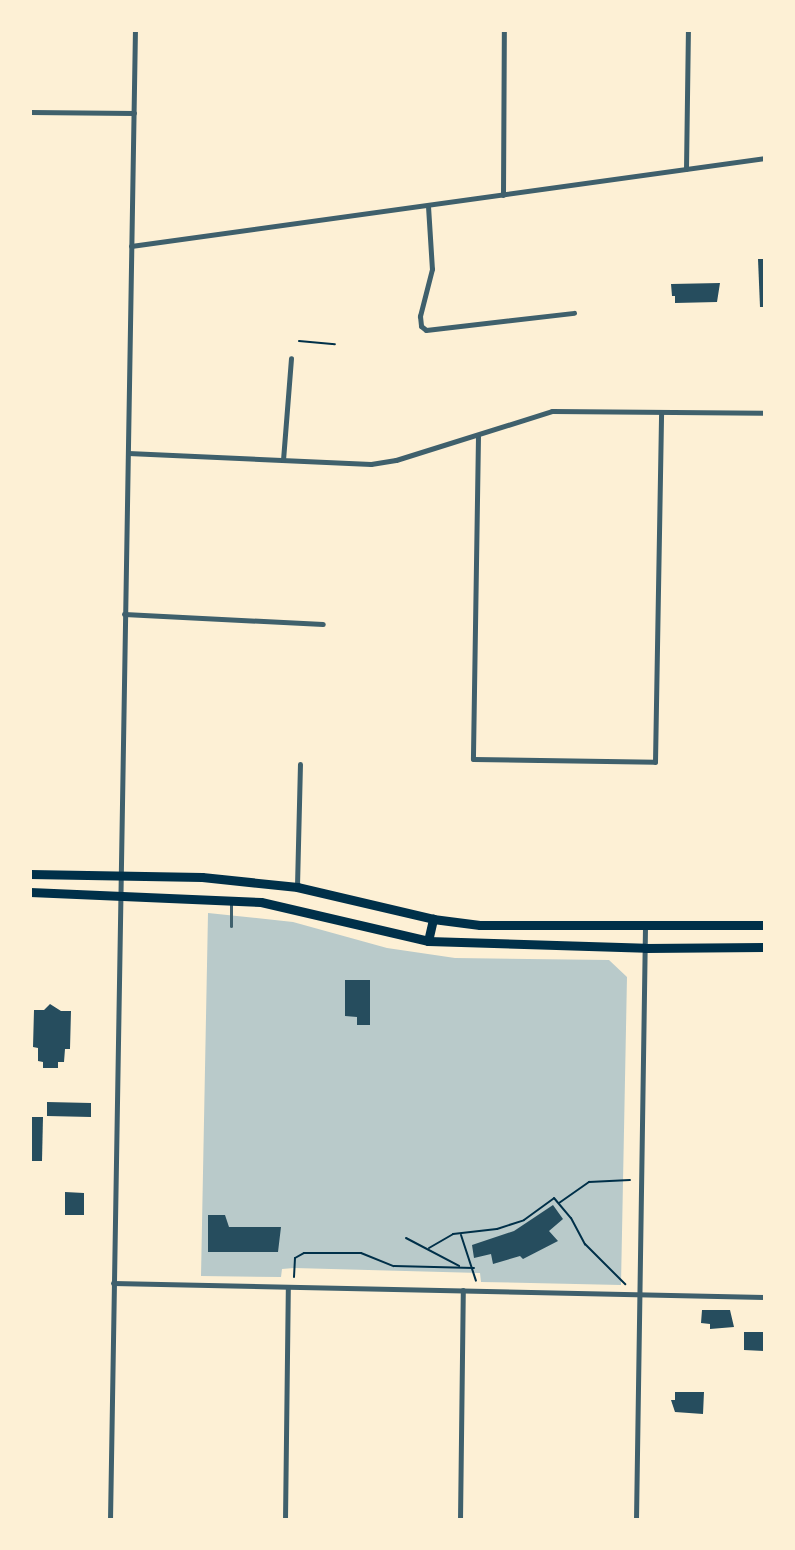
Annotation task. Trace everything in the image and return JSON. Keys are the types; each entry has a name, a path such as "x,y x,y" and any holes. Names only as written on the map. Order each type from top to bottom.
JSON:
{"highway":[{"path":"30,874 202,877 297,887 433,919 480,925 765,925"},
{"path":"30,892 261,902 428,941 645,948 765,947"},
{"path":"428,941 433,919"}],"street":[{"path":"110,1520 135,30"},
{"path":"503,195 504,30"},
{"path":"686,169 688,30"},
{"path":"30,112 134,113"},
{"path":"131,246 765,158"},
{"path":"428,206 432,269 420,316 421,326 426,330 574,313"},
{"path":"283,460 291,358"},
{"path":"128,453 371,464 396,460 478,436 552,411 765,413"},
{"path":"478,436 473,759 655,762 661,413"},
{"path":"124,614 323,624"},
{"path":"297,887 300,764"},
{"path":"636,1520 645,925"},
{"path":"113,1283 765,1297"},
{"path":"285,1520 291,1287"},
{"path":"460,1520 463,1290"}],"lane":[{"path":"231,899 231,926"}],"path":[{"path":"299,341 335,344"},
{"path":"558,1203 589,1182 641,1180"},
{"path":"429,1248 442,1239 497,1229 524,1220 554,1198 571,1218 585,1244 625,1285"},
{"path":"291,1287 295,1258 304,1253 361,1253 394,1266 474,1268 460,1234"},
{"path":"406,1238 429,1248 460,1268"}],"shaded area":[{"path":"208,913 293,922 387,948 455,958 609,960 627,977 621,1285 481,1282 480,1273 294,1268 282,1269 281,1277 201,1276"}],"building":[{"path":"758,259 765,259 765,307 760,307"},
{"path":"720,283 717,302 675,303 675,296 672,296 671,284"},
{"path":"345,980 370,980 370,1025 357,1025 357,1017 345,1016"},
{"path":"50,1004 61,1011 71,1011 70,1049 65,1049 64,1062 58,1062 58,1068 43,1068 43,1062 38,1061 38,1048 33,1047 34,1010 44,1010"},
{"path":"47,1102 91,1103 91,1117 47,1116"},
{"path":"30,1117 43,1117 42,1161 30,1161"},
{"path":"65,1192 84,1193 84,1215 65,1215"},
{"path":"553,1205 563,1219 549,1231 558,1241 523,1259 520,1256 493,1264 491,1254 474,1258 472,1245 514,1231"},
{"path":"208,1215 225,1215 229,1227 281,1227 278,1252 208,1252"},
{"path":"702,1310 730,1310 734,1327 710,1329 710,1324 701,1323"},
{"path":"744,1332 765,1332 765,1351 744,1350"},
{"path":"675,1392 704,1392 703,1414 675,1412 671,1400 675,1400"}]}
